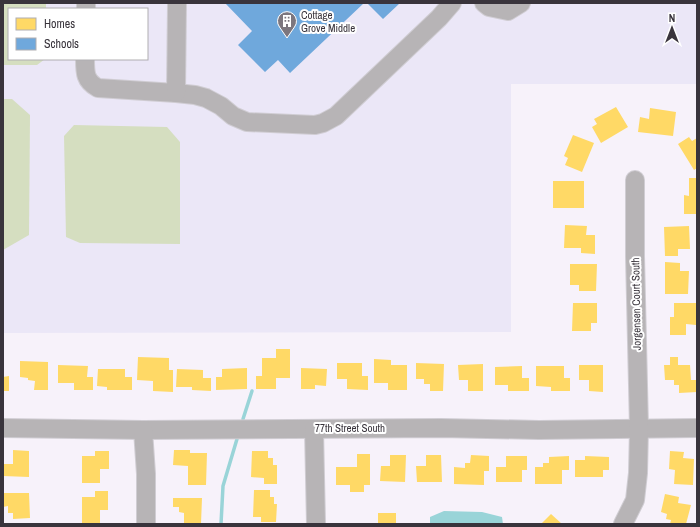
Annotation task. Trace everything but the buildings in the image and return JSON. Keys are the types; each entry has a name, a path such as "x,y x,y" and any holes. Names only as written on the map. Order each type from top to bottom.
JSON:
{"street":[{"path":"176,92 177,3"},
{"path":"85,60 85,73 87,79 98,88 176,92 195,95 206,98 221,106 233,116 247,122 315,125 323,123 336,116 439,18 452,3"},
{"path":"484,3 489,7 508,11 521,3"},
{"name":"Jorgensen Court South","path":"623,524 635,500 638,473 639,428 635,256 635,180"},
{"name":"77th Street South","path":"3,428 143,430 441,428 539,430 697,428"},
{"path":"314,429 316,524"},
{"path":"143,430 146,474 146,524"}],"shaded area":[{"path":"3,3 697,3 697,84 511,84 511,332 3,333"}],"green space":[{"path":"3,3 46,3 46,8 8,8 8,60 44,60 37,65 3,65"},
{"path":"3,99 12,99 30,115 29,235 3,250"},
{"path":"74,125 167,127 180,142 180,244 80,243 66,237 64,136"}],"water":[{"path":"444,511 482,512 502,517 503,524 430,524 430,517"}],"waterway":[{"path":"243,419 252,391"},
{"path":"221,524 223,486 237,439"}],"place":[{"name":"Cottage Grove Middle","path":"287,38"}]}
